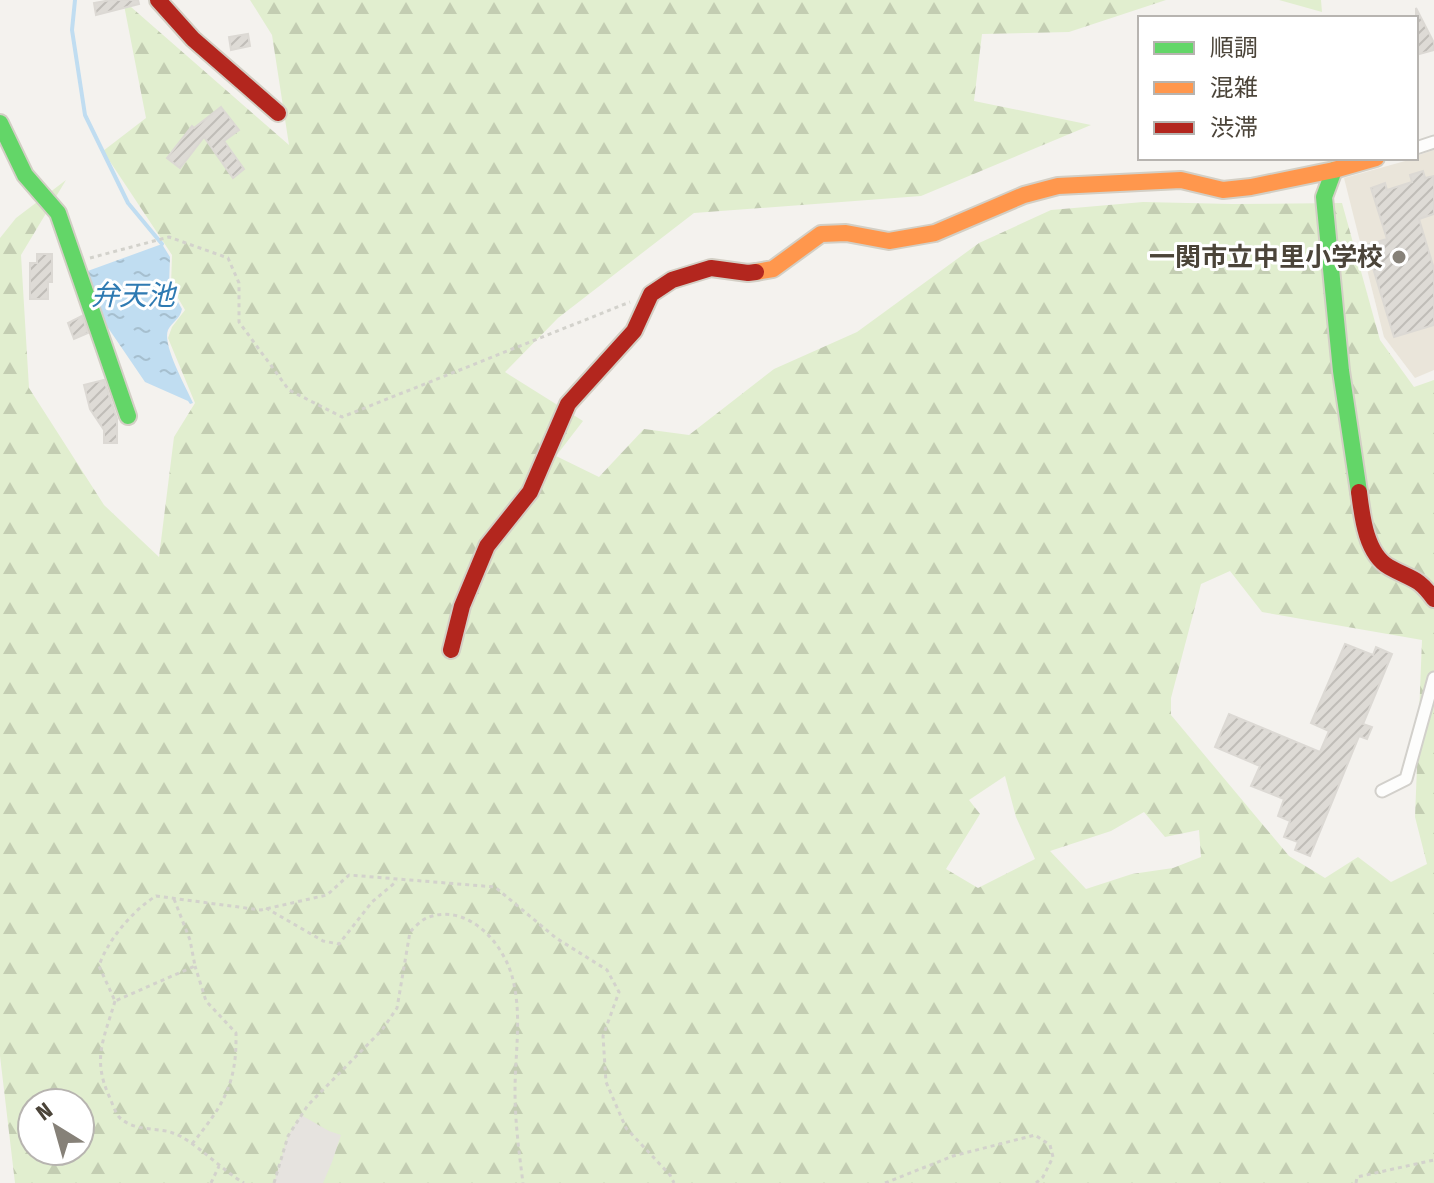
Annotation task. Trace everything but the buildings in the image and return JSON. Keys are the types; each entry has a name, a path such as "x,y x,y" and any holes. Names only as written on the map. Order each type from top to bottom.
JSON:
{"street":[{"path":"158,0 193,39 278,113"},
{"path":"0,123 25,175 58,213 128,416"},
{"path":"451,650 462,606 487,546 530,492 568,404 634,331 651,294 672,280 711,268 748,273 773,269 821,234 846,233 889,241 935,233 1024,195 1058,186 1181,180 1223,190 1334,170 1369,160"},
{"path":"1334,170 1324,197 1341,371 1362,516 1369,541 1385,565 1421,581 1434,599"},
{"path":"1382,791 1406,779 1434,678"}],"path":[{"path":"75,263 169,237 228,258 239,283 239,322 289,390 342,417 651,294"},
{"path":"244,1183 173,1133 147,1131 121,1118 116,1111 102,1080 99,1059 100,1043 108,1031 115,1001 99,966 104,952 144,903 156,896 266,908 327,895 349,875 495,887 556,938 607,970 619,992 603,1036 606,1082 626,1128 674,1183"},
{"path":"266,908 323,941 339,944 372,902 398,879"},
{"path":"174,899 190,940 206,1001 236,1033 228,1093 191,1145"},
{"path":"274,1183 288,1136 308,1105 382,1030 397,1008 410,932 428,917 450,914 466,917 492,941 506,958 513,980 518,1015 516,1122 523,1183"},
{"path":"115,1001 195,966"},
{"path":"885,1183 953,1156 1035,1135 1050,1145 1053,1157 1043,1177 1036,1183"},
{"path":"1356,1183 1357,1177 1434,1160"},
{"path":"211,1183 219,1166"},
{"path":"1043,1177 1049,1183"}],"shaded area":[{"name":"一関市立中里小学校","path":"1434,150 1434,370 1415,378 1384,337 1344,178 1418,160 1418,155"},
{"path":"301,1115 341,1135 332,1162 323,1183 274,1183 288,1136"}],"green space":[{"path":"123,0 289,145 272,35 250,0 1166,0 1069,32 982,34 974,101 1091,125 921,196 694,213 558,318 505,372 583,421 556,456 599,477 644,429 689,435 774,369 857,332 979,243 1051,210 1143,202 1342,203 1380,340 1414,387 1434,380 1434,1183 15,1183 0,1056 0,238 16,218 66,180 21,255 29,388 104,505 159,557 174,437 195,403 168,338 185,310 171,286 172,255 103,151 146,118","holes":["1230,571 1262,612 1422,640 1415,817 1427,864 1391,882 1358,857 1325,878 1289,856 1171,715 1171,698 1201,584","1005,776 1016,817 1035,859 978,888 946,869 980,814 969,800","1144,812 1165,837 1199,830 1201,857 1173,868 1132,874 1086,889 1050,851 1111,831"]},
{"path":"1279,0 1321,0 1322,12"}],"water":[{"name":"弁天池","path":"162,244 170,257 169,286 182,309 168,330 168,345 193,403 190,404 145,382 100,316 85,272"}],"waterway":[{"path":"75,0 72,30 85,115 128,203 162,244"}],"traffic: fast":[{"path":"0,123 25,175 58,213 128,416"},
{"path":"1334,170 1324,197 1341,371 1359,492"}],"traffic: slow":[{"path":"756,272 773,269 821,234 846,233 889,241 935,233 1024,195 1058,186 1181,180 1223,190 1334,170 1369,160"}],"traffic: jam":[{"path":"158,0 193,39 278,113"},
{"path":"451,650 462,606 487,546 530,492 568,404 634,331 651,294 672,280 711,268 756,272"},
{"path":"1359,492 1366,534 1375,553 1389,567 1418,582 1434,599"}],"place":[{"name":"一関市立中里小学校","path":"1399,257"}]}
